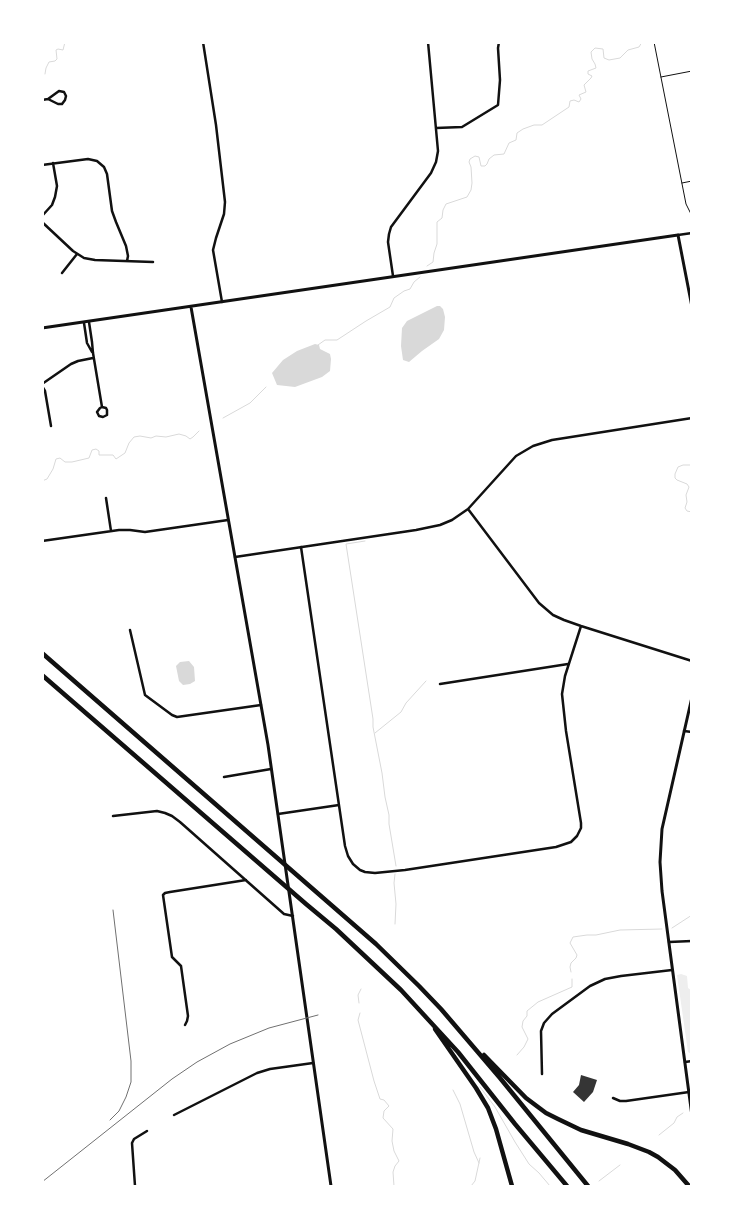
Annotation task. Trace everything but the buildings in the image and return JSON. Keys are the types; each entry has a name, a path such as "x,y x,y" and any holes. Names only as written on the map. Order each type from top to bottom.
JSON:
{"highway":[{"path":"42,653 376,944 441,1009 588,1186"},
{"path":"42,675 355,946 401,990 458,1052 566,1186"},
{"path":"422,1012 485,1103 496,1129 512,1186"},
{"path":"460,1031 526,1098 546,1113 581,1130 649,1152 675,1170 689,1186"}],"street":[{"path":"203,42 216,125 225,202 224,214 214,250 222,302"},
{"path":"393,276 388,234 407,204 434,168 438,151 428,42"},
{"path":"436,128 462,127 498,105 500,90 499,42"},
{"path":"42,100 48,99 59,91 64,92 66,96 64,102 60,104 48,99"},
{"path":"42,165 88,159 98,161 104,166 107,174 112,211 126,246 128,256 126,261"},
{"path":"42,216 52,205 55,197 57,186 54,163"},
{"path":"42,222 77,254 84,258 153,262"},
{"path":"42,328 692,233"},
{"path":"678,235 692,307"},
{"path":"62,273 77,254"},
{"path":"686,276 692,276"},
{"path":"191,307 261,705 331,1186"},
{"path":"89,322 102,407"},
{"path":"84,323 87,343 93,353"},
{"path":"51,426 45,391 42,385 71,364 93,358"},
{"path":"102,407 107,410 107,415 103,417 99,416 97,412 102,407"},
{"path":"235,557 428,528 452,520 468,509 516,456 533,446 559,439 692,418"},
{"path":"106,498 112,531"},
{"path":"468,509 544,607 558,618 692,661"},
{"path":"42,541 112,531 130,530 144,532 228,520"},
{"path":"301,547 345,846 348,856 356,867 370,873 405,870 549,848 571,842 578,836 581,823 570,759 562,694 568,664 581,626"},
{"path":"130,630 145,695 172,715 177,716 261,705"},
{"path":"440,684 568,664"},
{"path":"692,697 662,829 660,877 692,1116"},
{"path":"684,731 692,732"},
{"path":"224,777 271,769"},
{"path":"278,814 339,805"},
{"path":"113,816 157,811 172,816 284,914 293,916"},
{"path":"185,1024 188,1016 181,966 172,957 163,895 170,892 246,880"},
{"path":"669,942 692,941"},
{"path":"542,1074 541,1031 544,1023 552,1014 590,986 605,979 672,970"},
{"path":"684,1062 692,1060"},
{"path":"174,1114 257,1073 270,1069 313,1063"},
{"path":"613,1098 626,1101 689,1092"},
{"path":"135,1186 132,1142 147,1131"}],"lane":[{"path":"654,42 686,204 692,216"},
{"path":"661,77 692,71"},
{"path":"682,183 692,181"}],"shaded area":[{"path":"437,306 443,309 445,317 444,330 439,339 409,362 403,360 401,346 402,328 407,321"},
{"path":"315,344 330,354 330,371 322,377 295,387 277,385 272,373 283,360 297,351"},
{"path":"189,661 194,667 195,681 183,685 179,681 176,666 180,662"},
{"path":"677,975 687,976 688,988 691,990 691,1054 688,1052"}],"waterway":[{"path":"45,74 49,62 57,59 56,50 63,50 65,42"},
{"path":"427,266 433,262 437,244 437,222 442,218 446,204 467,197 471,190 470,159 475,156 479,157 481,166 485,166 494,155 504,154 509,143 516,140 517,133 534,125 542,125 569,107 570,101 579,102 581,99 579,95 586,92 584,85 592,76 588,74 588,71 596,68 591,52 595,48 603,49 604,58 609,60 620,58 628,50 639,47 642,42"},
{"path":"318,345 325,340 337,340 390,307 394,298 410,289 420,277"},
{"path":"223,418 250,403 266,387"},
{"path":"42,481 47,479 56,459 60,458 65,462 72,462 89,458 92,450 96,449 99,451 99,455 113,455 116,459 125,453 134,437 151,438 179,434 190,439 199,431"},
{"path":"692,465 678,467 675,474 677,480 687,484 689,487 685,508 687,511 692,512"},
{"path":"365,541 346,544 396,866"},
{"path":"375,733 401,712 406,703 426,681"},
{"path":"395,874 395,924"},
{"path":"672,928 692,915"},
{"path":"571,972 571,963 577,955 570,943 573,937 620,930 662,929"},
{"path":"517,1055 528,1039 522,1027 527,1011 538,1002 572,987 572,979"},
{"path":"359,1003 358,995 361,989"},
{"path":"360,1013 358,1020 374,1081 380,1099 384,1100 389,1106 384,1111 383,1118 393,1129 392,1141 399,1161 393,1172 394,1186"},
{"path":"480,1087 495,1107 529,1164 550,1186"},
{"path":"453,1090 460,1104 479,1163"},
{"path":"659,1135 683,1113"},
{"path":"471,1186 475,1181 480,1158"},
{"path":"599,1181 620,1165"}],"railway":[{"path":"110,1120 119,1111 131,1082 131,1061 113,910"},
{"path":"42,1182 172,1079 197,1062 230,1044 269,1028 318,1015"}]}
